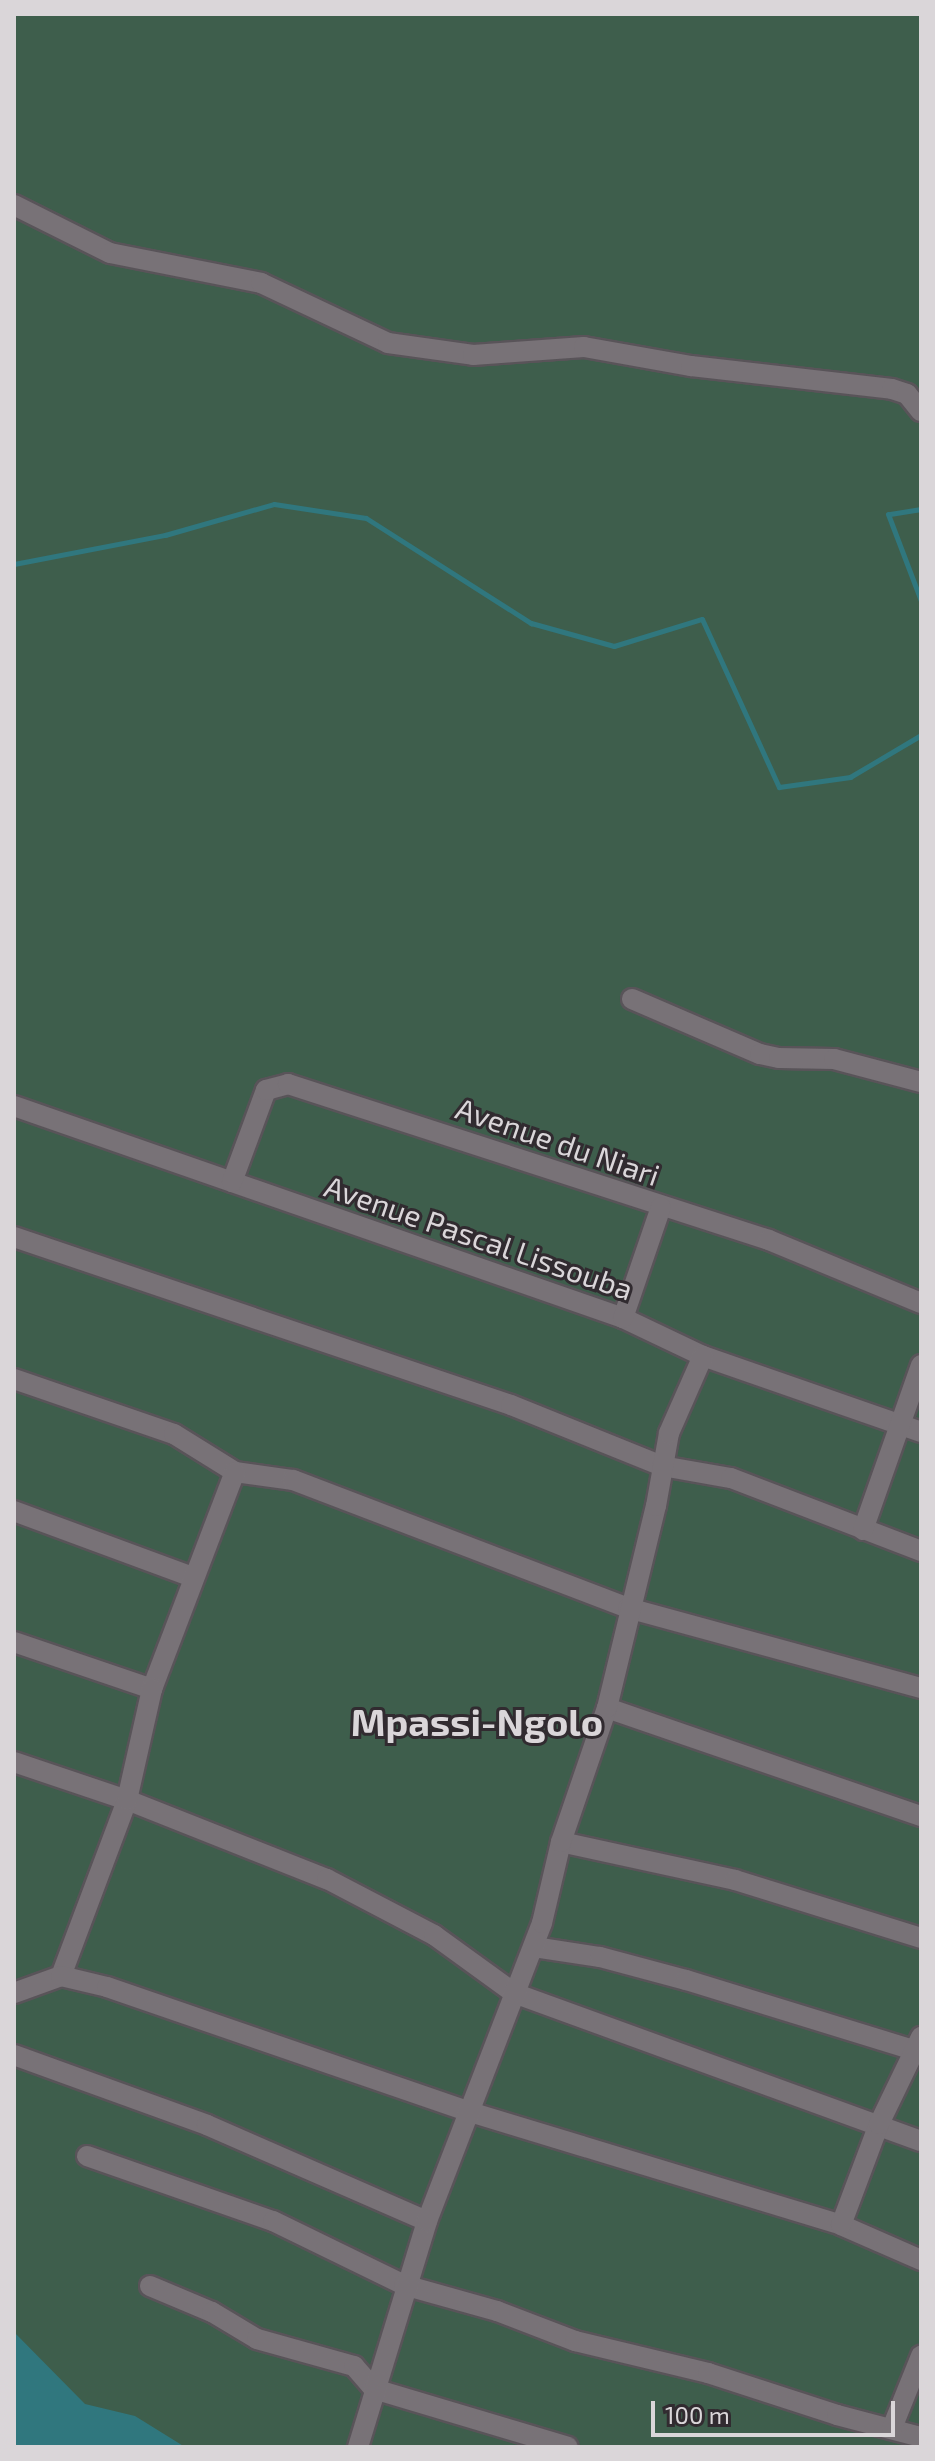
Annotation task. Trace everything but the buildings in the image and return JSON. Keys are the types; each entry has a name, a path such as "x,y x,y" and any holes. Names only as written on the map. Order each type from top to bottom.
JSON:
{"street":[{"path":"14,205 110,253 261,283 388,343 473,355 584,347 691,366 892,389 907,394 921,411"},
{"path":"632,999 760,1054 779,1058 834,1059 921,1082"},
{"name":"Avenue du Niari","path":"232,1182 266,1090 288,1084 769,1240 921,1303"},
{"name":"Avenue Pascal Lissouba","path":"14,1107 623,1318 703,1356 921,1432"},
{"path":"623,1318 661,1207"},
{"path":"14,1237 511,1405 662,1466 731,1478 921,1551"},
{"path":"358,2447 404,2285 534,1947 561,1842 607,1708 628,1608 679,1405 703,1356"},
{"path":"863,1530 921,1365"},
{"path":"14,1379 174,1434 235,1472 293,1480 628,1608 921,1688"},
{"path":"61,1976 127,1800 152,1689 192,1577 235,1472"},
{"path":"14,1511 192,1577"},
{"path":"14,1642 152,1689"},
{"path":"607,1708 921,1816"},
{"path":"14,1762 127,1800 327,1879 434,1935 514,1993 921,2141"},
{"path":"561,1842 735,1880 921,1938"},
{"path":"534,1947 600,1957 918,2043 879,2124 841,2225"},
{"path":"14,1993 61,1976 107,1987 470,2112 841,2225 921,2260"},
{"path":"14,2055 207,2125 427,2221"},
{"path":"87,2156 273,2221 404,2285 497,2311 575,2341 708,2373 837,2415 921,2437"},
{"path":"150,2286 212,2312 257,2339 354,2366 374,2389 568,2447"},
{"path":"892,2428 921,2356"}],"green space":[{"path":"14,14 921,14 921,2447 14,2447"}],"water":[{"path":"14,2332 85,2404 135,2416 185,2447 14,2447"}],"waterway":[{"path":"14,564 165,535 274,504 366,518 531,623 614,646 702,619 779,787 850,777 921,735"},
{"path":"921,509 888,514 921,601"}],"district":[{"name":"Mpassi-Ngolo","path":"477,1722"}]}
